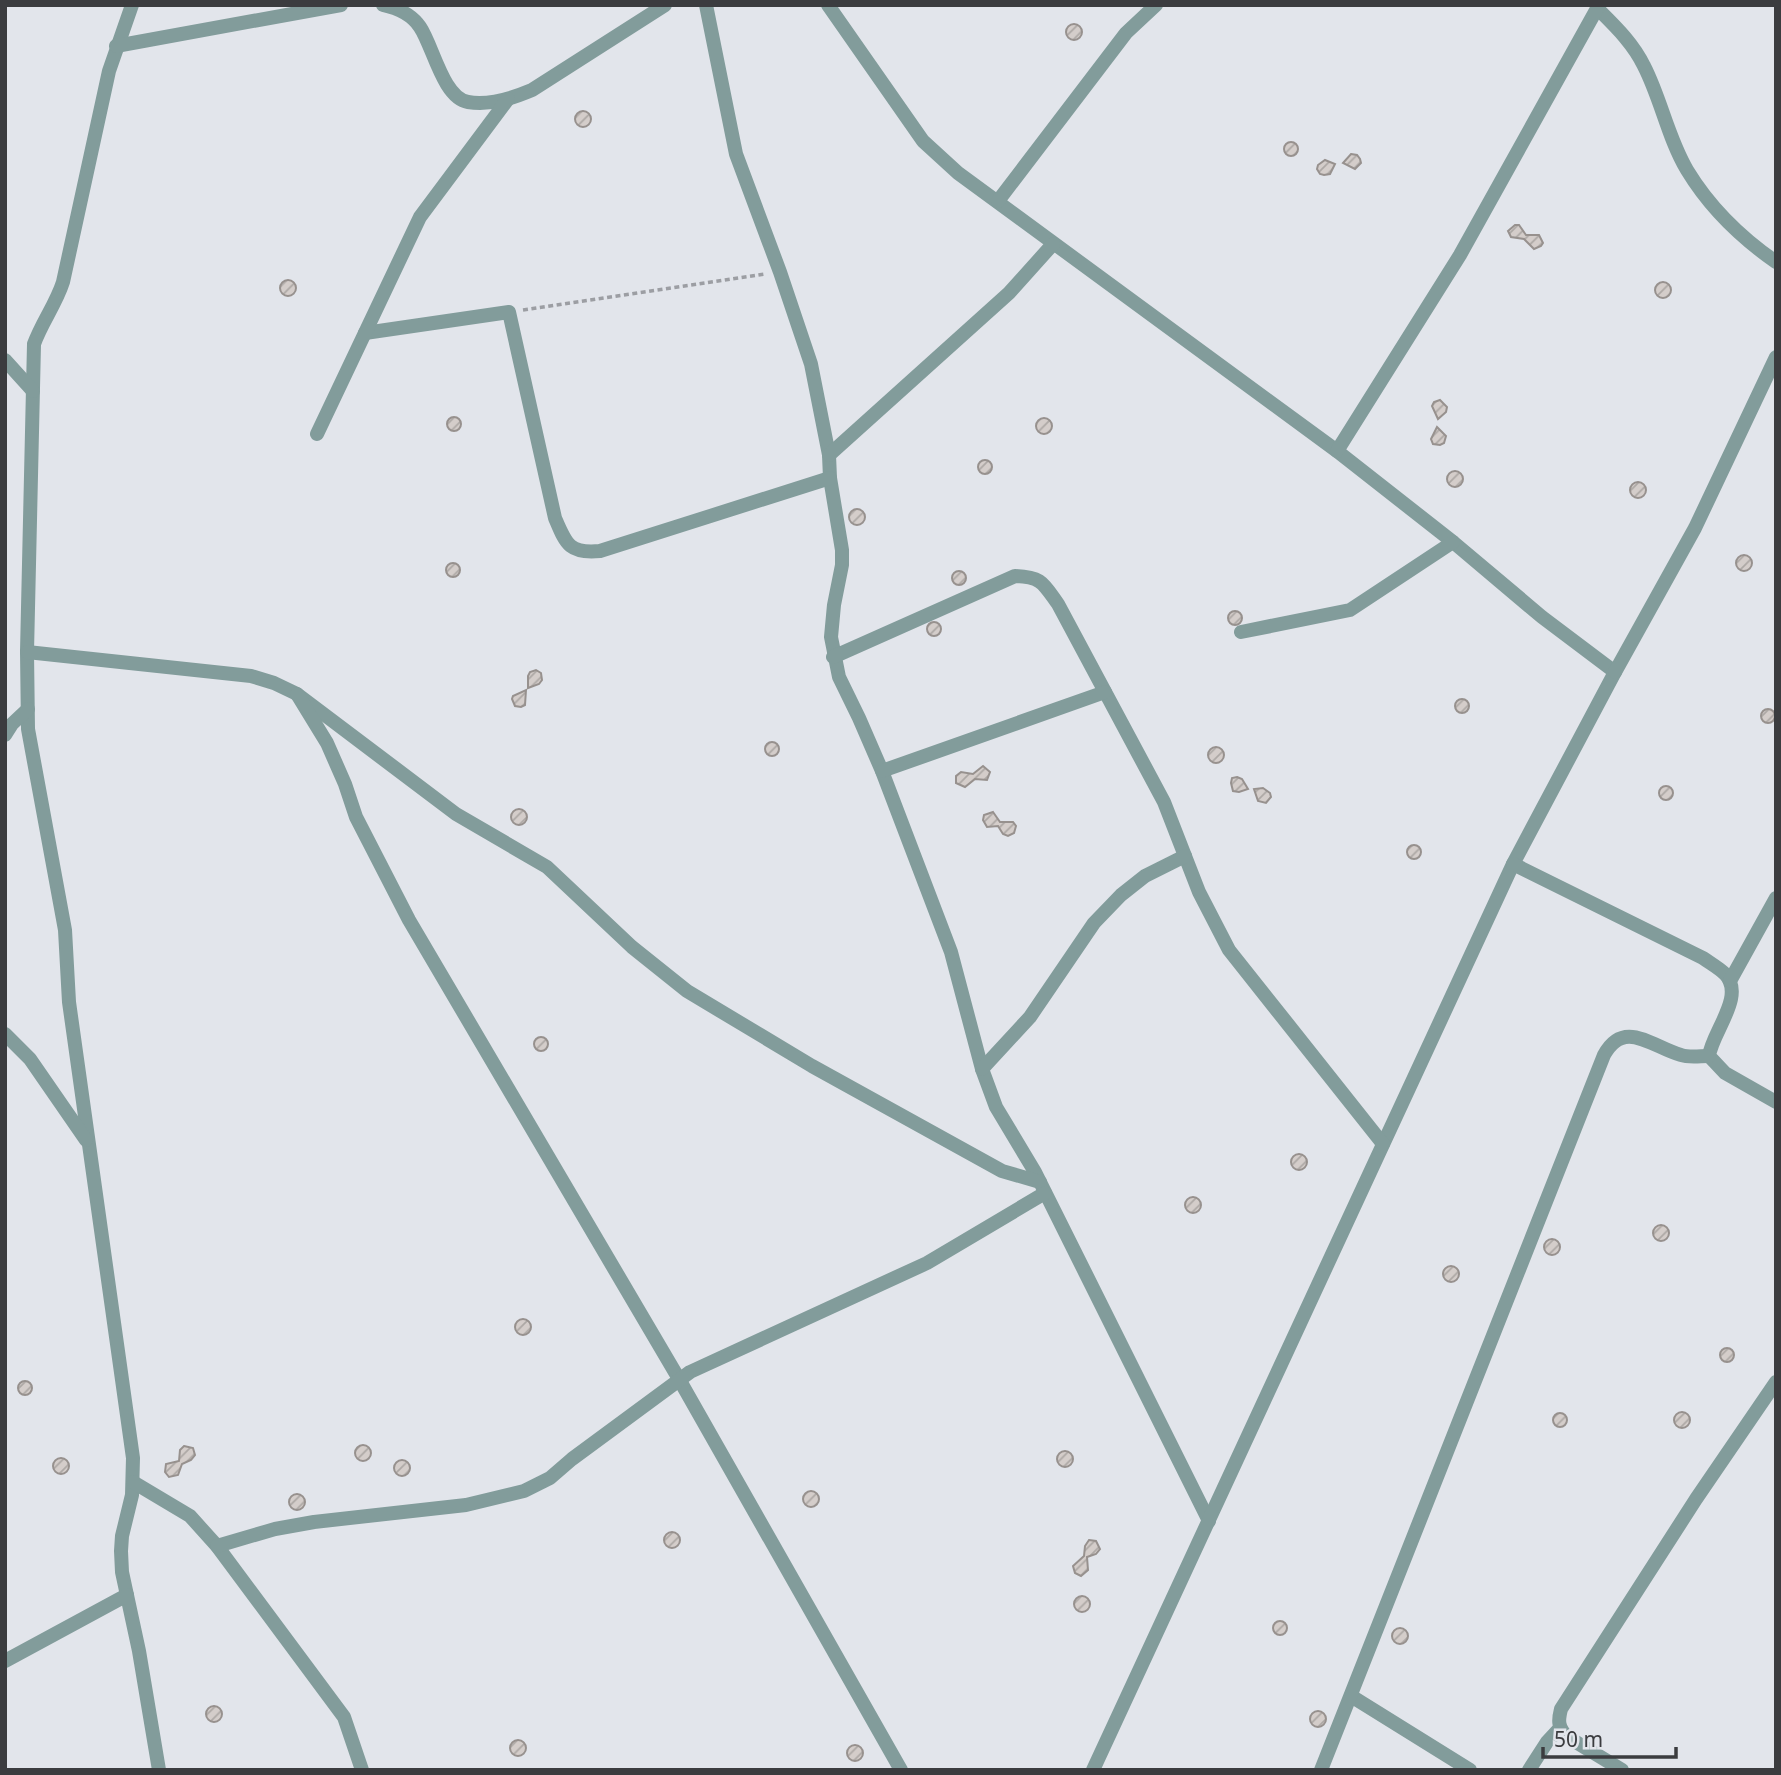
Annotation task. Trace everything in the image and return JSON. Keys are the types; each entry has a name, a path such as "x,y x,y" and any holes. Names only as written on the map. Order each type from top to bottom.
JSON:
{"street":[{"path":"132,5 109,71 70,256 58,298 38,331 34,344 27,652 28,729 65,930 69,1002 133,1458 133,1482 121,1550 159,1770"},
{"path":"116,46 341,5"},
{"path":"383,5 413,12 446,83 457,97 467,102 508,99 532,90 665,5"},
{"path":"706,5 736,154 811,364 829,455 842,558 831,638 839,677 882,771 951,952 982,1069 996,1107 1043,1187 1209,1521"},
{"path":"828,5 923,141 958,173 1338,451 1542,617 1615,672"},
{"path":"998,201 1126,33 1156,5"},
{"path":"1338,451 1460,255 1598,7 1624,35 1643,63 1686,169 1711,205 1749,243 1776,262"},
{"path":"317,434 420,217 508,99"},
{"path":"829,455 1009,293 1054,244"},
{"path":"365,333 509,312 555,518 565,542 575,550 600,551 830,478"},
{"path":"1093,1770 1513,864 1695,528 1776,357"},
{"path":"5,360 33,391"},
{"path":"1241,632 1350,610 1453,542"},
{"path":"833,657 1015,576 1033,577 1043,583 1058,604 1164,802 1199,892 1229,950 1383,1144"},
{"path":"27,652 251,676 297,694 456,814 547,867 632,947 687,991 812,1066 1002,1171 1043,1187"},
{"path":"882,771 1105,692"},
{"path":"297,694 327,743 356,817 409,920 679,1380 901,1770"},
{"path":"5,735 28,709"},
{"path":"982,1069 1030,1017 1094,923 1112,904 1145,876 1185,856"},
{"path":"1513,864 1703,958 1726,975 1730,981 1732,999 1710,1045 1709,1056"},
{"path":"1730,981 1776,898"},
{"path":"5,1034 30,1059 88,1144"},
{"path":"1321,1770 1610,1043 1616,1038 1627,1036 1683,1056 1709,1056 1725,1073 1776,1102"},
{"path":"218,1546 275,1529 466,1505 524,1491 550,1478 679,1380 710,1361 927,1263 1043,1187"},
{"path":"1622,1770 1572,1739 1560,1728 1561,1709 1696,1499 1776,1382"},
{"path":"133,1482 190,1516 218,1546 345,1717 362,1770"},
{"path":"5,1661 127,1595"},
{"path":"1351,1696 1470,1770"},
{"path":"1529,1770 1547,1742 1560,1728"}],"path":[{"path":"509,312 780,272"}],"building":[{"path":"1074,24 1082,32 1074,40 1066,32"},
{"path":"583,111 591,119 583,127 575,119"},
{"path":"1288,142 1294,142 1298,149 1294,156 1288,156 1284,152 1284,146"},
{"path":"1351,154 1360,159 1361,163 1355,169 1343,163"},
{"path":"1325,160 1335,164 1330,174 1324,175 1317,169"},
{"path":"1519,225 1526,235 1539,235 1543,243 1541,246 1534,249 1524,239 1511,237 1508,231"},
{"path":"288,280 296,288 288,296 280,288"},
{"path":"1663,282 1671,290 1663,298 1655,290"},
{"path":"1440,400 1447,407 1446,412 1438,419 1432,406"},
{"path":"451,417 457,417 461,424 457,431 451,431 447,427 447,421"},
{"path":"1044,418 1052,426 1044,434 1036,426"},
{"path":"1437,427 1446,436 1444,443 1440,445 1433,444 1431,439"},
{"path":"982,460 988,460 992,467 988,474 982,474 978,470 978,464"},
{"path":"1455,471 1463,479 1455,487 1447,479"},
{"path":"1638,482 1646,490 1638,498 1630,490"},
{"path":"857,509 865,517 857,525 849,517"},
{"path":"1744,555 1752,563 1744,571 1736,563"},
{"path":"450,563 456,563 460,570 456,577 450,577 446,573 446,567"},
{"path":"956,571 962,571 966,578 962,585 956,585 952,581 952,575"},
{"path":"1232,611 1238,611 1242,618 1238,625 1232,625 1228,621 1228,615"},
{"path":"931,622 937,622 941,629 937,636 931,636 927,632 927,626"},
{"path":"536,670 541,673 542,680 528,688 528,676"},
{"path":"526,690 525,705 515,706 513,696"},
{"path":"1459,699 1465,699 1469,706 1465,713 1459,713 1455,709 1455,703"},
{"path":"1765,709 1771,709 1775,716 1771,723 1765,723 1761,719 1761,713"},
{"path":"769,742 775,742 779,749 775,756 769,756 765,752 765,746"},
{"path":"1216,747 1224,755 1216,763 1208,755"},
{"path":"983,766 990,772 987,780 975,779 965,787 956,783 956,776 961,772 973,774"},
{"path":"1232,778 1242,779 1248,789 1233,791"},
{"path":"1663,786 1669,786 1673,793 1669,800 1663,800 1659,796 1659,790"},
{"path":"1263,788 1271,797 1266,803 1258,801 1254,789"},
{"path":"519,809 527,817 519,825 511,817"},
{"path":"993,812 1000,822 1013,822 1016,826 1014,833 1008,836 1003,834 998,826 987,827 983,820 984,815"},
{"path":"1411,845 1417,845 1421,852 1417,859 1411,859 1407,855 1407,849"},
{"path":"538,1037 544,1037 548,1044 544,1051 538,1051 534,1047 534,1041"},
{"path":"1299,1154 1307,1162 1299,1170 1291,1162"},
{"path":"1193,1197 1201,1205 1193,1213 1185,1205"},
{"path":"1661,1225 1669,1233 1661,1241 1653,1233"},
{"path":"1552,1239 1560,1247 1552,1255 1544,1247"},
{"path":"1451,1266 1459,1274 1451,1282 1443,1274"},
{"path":"523,1319 531,1327 523,1335 515,1327"},
{"path":"1724,1348 1730,1348 1734,1355 1730,1362 1724,1362 1720,1358 1720,1352"},
{"path":"22,1381 28,1381 32,1388 28,1395 22,1395 18,1391 18,1385"},
{"path":"1682,1412 1690,1420 1682,1428 1674,1420"},
{"path":"1557,1413 1563,1413 1567,1420 1563,1427 1557,1427 1553,1423 1553,1417"},
{"path":"363,1445 371,1453 363,1461 355,1453"},
{"path":"184,1446 193,1448 195,1455 182,1464 178,1475 169,1477 165,1472 166,1464 179,1461 180,1450"},
{"path":"1065,1451 1073,1459 1065,1467 1057,1459"},
{"path":"61,1458 69,1466 61,1474 53,1466"},
{"path":"402,1460 410,1468 402,1476 394,1468"},
{"path":"811,1491 819,1499 811,1507 803,1499"},
{"path":"297,1494 305,1502 297,1510 289,1502"},
{"path":"672,1532 680,1540 672,1548 664,1540"},
{"path":"1089,1540 1096,1541 1100,1549 1096,1554 1087,1557 1088,1570 1081,1576 1075,1573 1073,1566 1084,1556"},
{"path":"1082,1596 1090,1604 1082,1612 1074,1604"},
{"path":"1277,1621 1283,1621 1287,1628 1283,1635 1277,1635 1273,1631 1273,1625"},
{"path":"1400,1628 1408,1636 1400,1644 1392,1636"},
{"path":"214,1706 222,1714 214,1722 206,1714"},
{"path":"1318,1711 1326,1719 1318,1727 1310,1719"},
{"path":"518,1740 526,1748 518,1756 510,1748"},
{"path":"855,1745 863,1753 855,1761 847,1753"}]}
